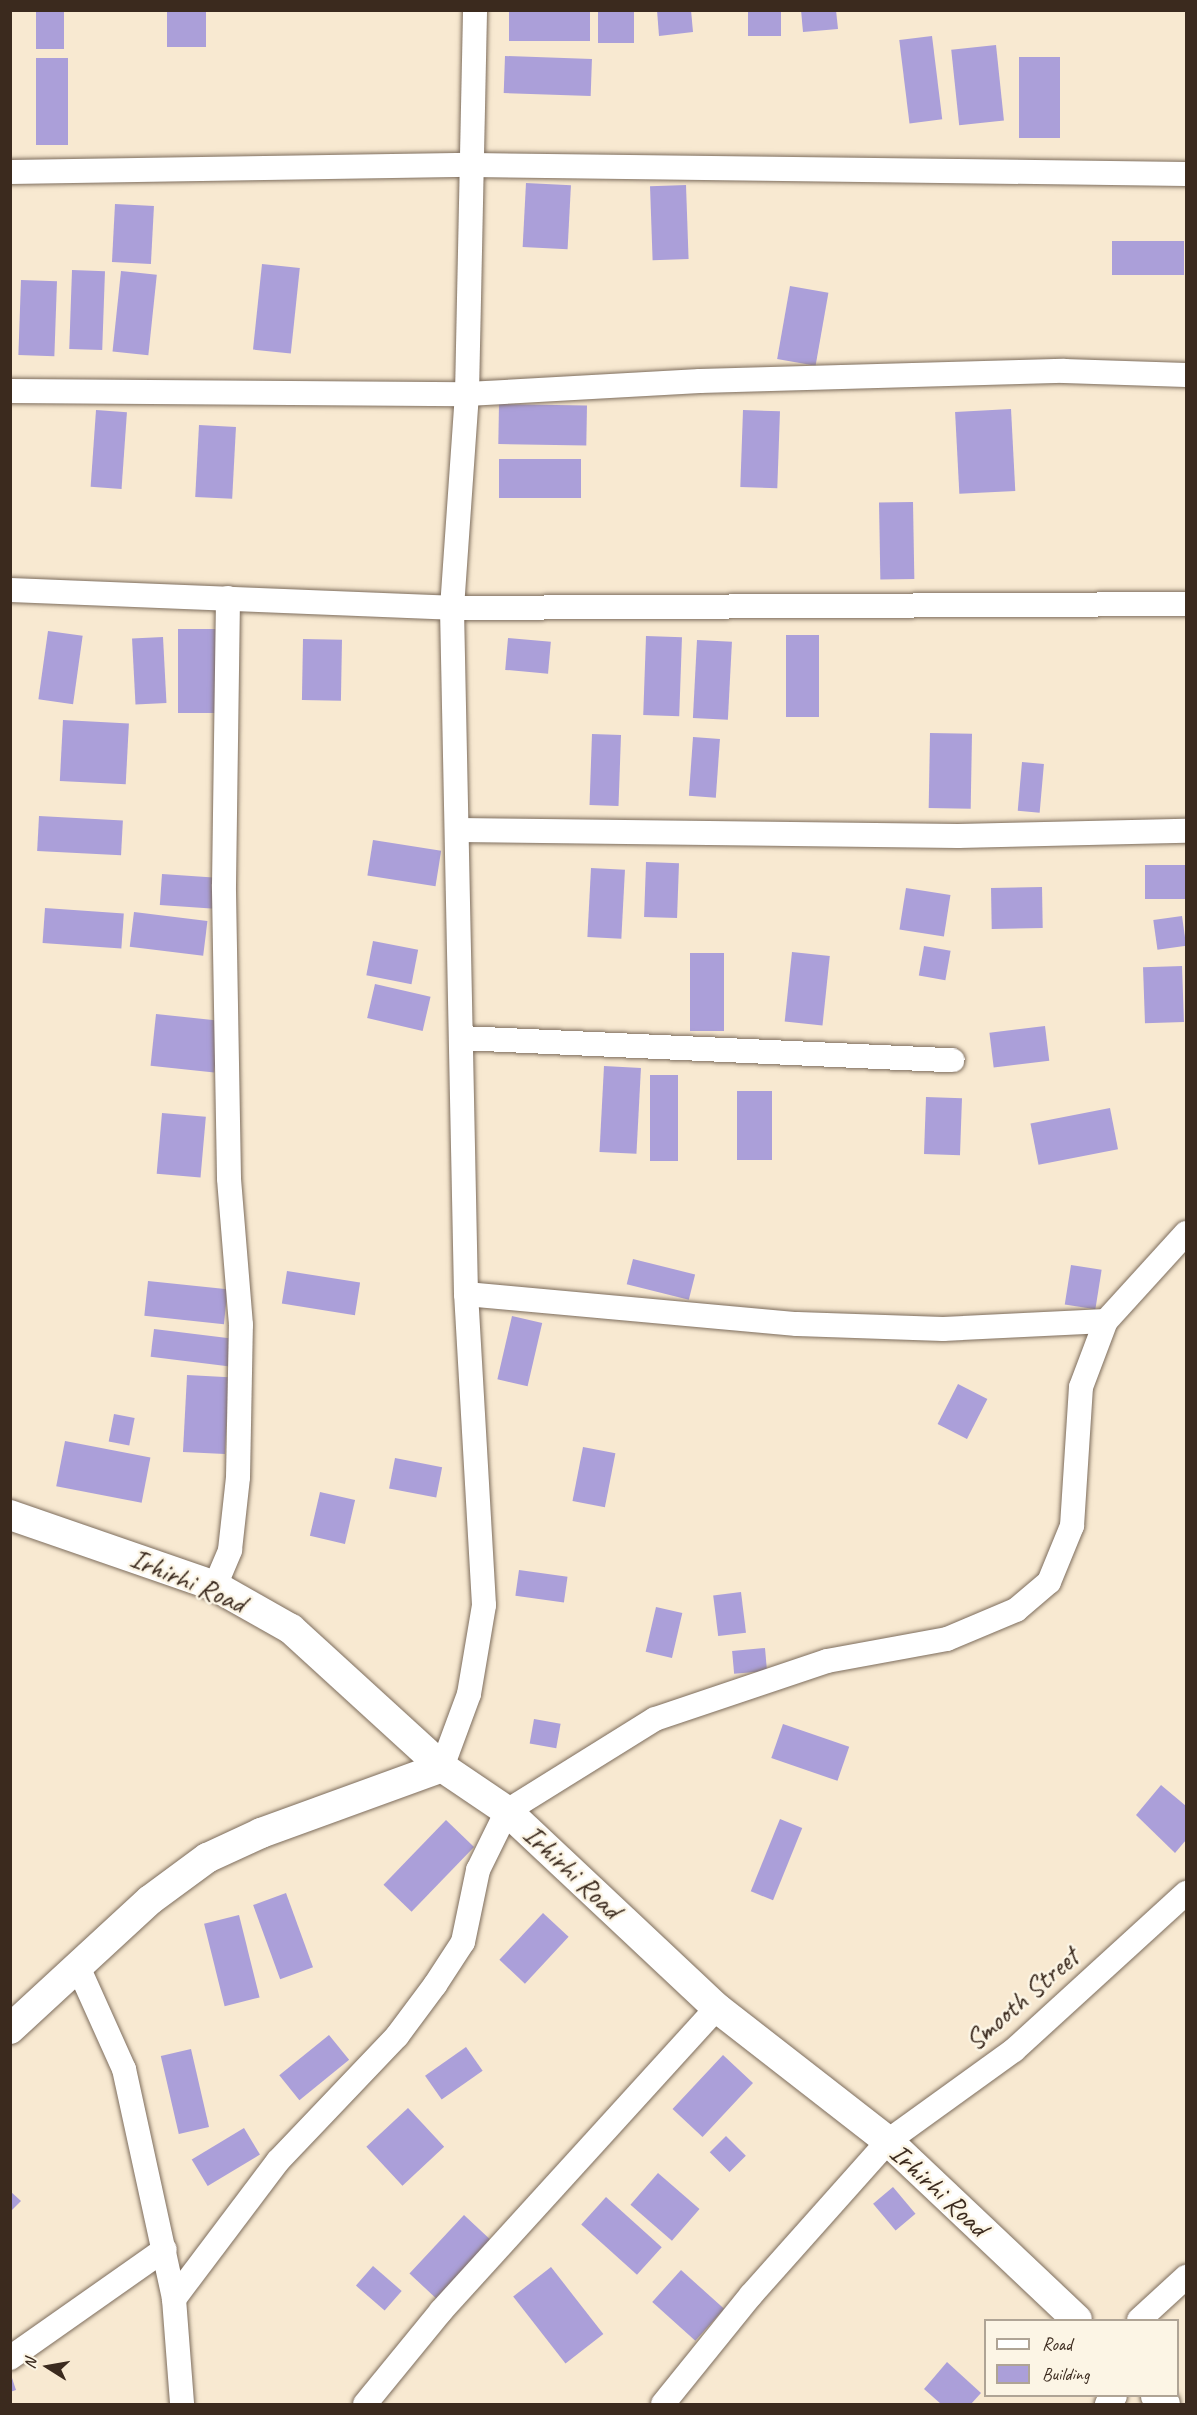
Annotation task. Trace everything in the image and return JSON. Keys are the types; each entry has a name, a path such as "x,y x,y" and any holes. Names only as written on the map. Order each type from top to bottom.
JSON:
{"street":[{"path":"10,2030 79,1969 150,1900 207,1858 261,1833 441,1767 470,1694 484,1605 466,1294 459,830 452,609 467,394 475,10"},
{"path":"10,172 472,165 1186,174"},
{"path":"10,391 467,394 700,381 1064,371 1186,375"},
{"path":"10,590 452,609 1186,604"},
{"path":"215,1586 231,1550 238,1477 240,1336 229,1178 224,885 228,598"},
{"path":"459,830 958,836 1186,831"},
{"path":"461,1038 953,1060"},
{"path":"174,2299 278,2161 397,2036 435,1985 463,1942 478,1870 507,1811 655,1719 827,1661 947,1639 1016,1610 1049,1582 1072,1526 1081,1387 1106,1321 1186,1233"},
{"path":"466,1294 797,1324 943,1329 1106,1321"},
{"name":"Irhirhi Road","path":"10,1515 215,1586 291,1629 441,1767 507,1811 717,2008 888,2141 1076,2319"},
{"name":"Smooth Street","path":"663,2404 751,2295 888,2141 1014,2050 1186,1893"},
{"path":"79,1969 124,2069 165,2249 174,2299 182,2404"},
{"path":"365,2404 441,2311 717,2008"},
{"path":"10,2358 165,2249"},
{"path":"1140,2319 1186,2277"}],"building":[{"path":"36,10 64,10 64,49 36,49"},
{"path":"167,10 206,10 206,47 167,47"},
{"path":"509,10 590,10 590,41 509,41"},
{"path":"598,10 634,10 634,43 598,43"},
{"path":"657,10 691,10 693,32 659,36"},
{"path":"748,10 781,10 781,36 748,36"},
{"path":"801,10 836,10 838,29 803,32"},
{"path":"932,36 942,119 909,123 899,40"},
{"path":"996,45 1004,121 959,125 951,50"},
{"path":"505,56 592,59 591,96 504,93"},
{"path":"1019,57 1060,57 1060,138 1019,138"},
{"path":"36,58 68,58 68,145 36,145"},
{"path":"526,183 571,185 568,249 523,247"},
{"path":"686,185 689,259 653,260 650,186"},
{"path":"115,204 154,206 151,264 112,262"},
{"path":"1112,241 1184,241 1184,275 1112,275"},
{"path":"262,264 300,268 291,354 253,350"},
{"path":"72,270 105,271 102,350 69,349"},
{"path":"121,271 157,275 148,355 113,352"},
{"path":"21,280 57,281 54,356 18,355"},
{"path":"790,286 828,293 816,366 777,359"},
{"path":"499,404 587,406 586,446 498,444"},
{"path":"1011,409 1015,491 959,494 955,412"},
{"path":"96,410 127,412 122,489 91,487"},
{"path":"743,410 780,411 777,488 740,487"},
{"path":"199,425 236,427 232,499 195,497"},
{"path":"499,459 581,459 581,498 499,498"},
{"path":"913,502 914,579 880,580 879,503"},
{"path":"178,629 218,629 218,713 178,713"},
{"path":"48,631 83,636 73,704 38,699"},
{"path":"786,635 819,635 819,717 786,717"},
{"path":"646,636 682,637 679,716 643,715"},
{"path":"163,637 166,703 135,705 132,639"},
{"path":"508,638 551,642 548,674 505,670"},
{"path":"303,639 342,640 341,701 302,700"},
{"path":"697,640 732,642 728,720 693,718"},
{"path":"63,720 129,723 126,784 60,781"},
{"path":"930,733 972,734 971,809 929,808"},
{"path":"592,734 621,735 619,806 590,805"},
{"path":"693,737 720,739 716,798 689,796"},
{"path":"1022,762 1044,764 1040,813 1018,811"},
{"path":"39,816 123,820 121,855 37,851"},
{"path":"373,840 441,851 436,886 367,876"},
{"path":"646,862 679,863 677,918 644,917"},
{"path":"1145,865 1186,865 1186,899 1145,899"},
{"path":"591,868 625,870 621,939 587,937"},
{"path":"162,874 217,878 215,909 160,905"},
{"path":"1042,887 1043,928 992,929 991,888"},
{"path":"906,888 950,895 944,937 899,929"},
{"path":"45,908 124,914 121,948 43,943"},
{"path":"134,912 207,921 203,956 130,947"},
{"path":"1182,916 1186,946 1157,950 1153,920"},
{"path":"373,941 418,950 411,984 366,975"},
{"path":"924,946 951,951 945,980 919,976"},
{"path":"792,952 830,956 822,1026 785,1022"},
{"path":"690,953 724,953 724,1031 690,1031"},
{"path":"1182,966 1184,1022 1145,1023 1143,967"},
{"path":"375,984 431,997 423,1031 367,1018"},
{"path":"156,1014 220,1021 214,1072 151,1066"},
{"path":"1045,1026 1049,1061 994,1068 989,1033"},
{"path":"604,1066 641,1068 636,1154 599,1152"},
{"path":"650,1075 678,1075 678,1161 650,1161"},
{"path":"737,1091 772,1091 772,1160 737,1160"},
{"path":"926,1097 962,1098 960,1155 924,1154"},
{"path":"1110,1108 1118,1149 1039,1165 1030,1123"},
{"path":"162,1113 206,1117 201,1178 157,1174"},
{"path":"633,1259 695,1274 689,1300 627,1284"},
{"path":"1071,1265 1102,1270 1095,1309 1065,1305"},
{"path":"287,1271 360,1283 355,1315 282,1304"},
{"path":"148,1281 228,1289 224,1324 144,1316"},
{"path":"512,1316 542,1323 528,1386 497,1379"},
{"path":"154,1329 231,1339 228,1366 151,1357"},
{"path":"187,1375 229,1377 225,1454 183,1452"},
{"path":"958,1384 987,1399 967,1439 938,1424"},
{"path":"114,1414 135,1418 129,1445 109,1441"},
{"path":"65,1441 150,1458 142,1503 56,1486"},
{"path":"583,1447 615,1453 605,1507 573,1501"},
{"path":"395,1458 442,1467 436,1498 389,1488"},
{"path":"320,1492 355,1500 345,1544 310,1536"},
{"path":"519,1570 568,1577 564,1603 515,1596"},
{"path":"741,1592 746,1633 718,1636 713,1595"},
{"path":"656,1607 682,1613 672,1658 646,1652"},
{"path":"765,1648 767,1671 734,1674 732,1651"},
{"path":"534,1719 561,1724 556,1748 530,1744"},
{"path":"783,1724 849,1747 837,1781 771,1758"},
{"path":"1161,1785 1186,1806 1186,1840 1175,1853 1136,1815"},
{"path":"780,1819 802,1828 773,1900 751,1891"},
{"path":"446,1820 474,1847 412,1912 383,1885"},
{"path":"286,1893 313,1967 280,1979 253,1905"},
{"path":"543,1913 569,1937 525,1984 499,1960"},
{"path":"239,1915 260,1997 225,2006 204,1924"},
{"path":"329,2035 349,2060 299,2100 279,2075"},
{"path":"466,2047 483,2071 442,2099 425,2076"},
{"path":"191,2049 209,2127 179,2134 161,2056"},
{"path":"723,2055 753,2083 703,2137 673,2109"},
{"path":"408,2108 444,2147 402,2186 366,2147"},
{"path":"244,2128 260,2155 208,2186 192,2159"},
{"path":"726,2136 746,2156 730,2172 710,2152"},
{"path":"658,2173 700,2209 672,2241 630,2205"},
{"path":"893,2187 915,2214 896,2231 873,2204"},
{"path":"10,2191 21,2201 10,2212"},
{"path":"606,2197 662,2247 637,2275 581,2224"},
{"path":"464,2215 491,2240 437,2299 409,2274"},
{"path":"373,2266 402,2291 385,2311 356,2286"},
{"path":"551,2267 603,2334 566,2364 513,2297"},
{"path":"681,2270 724,2309 695,2341 652,2302"},
{"path":"947,2362 981,2393 971,2404 941,2404 924,2389"},
{"path":"10,2372 16,2390 10,2392"}]}
